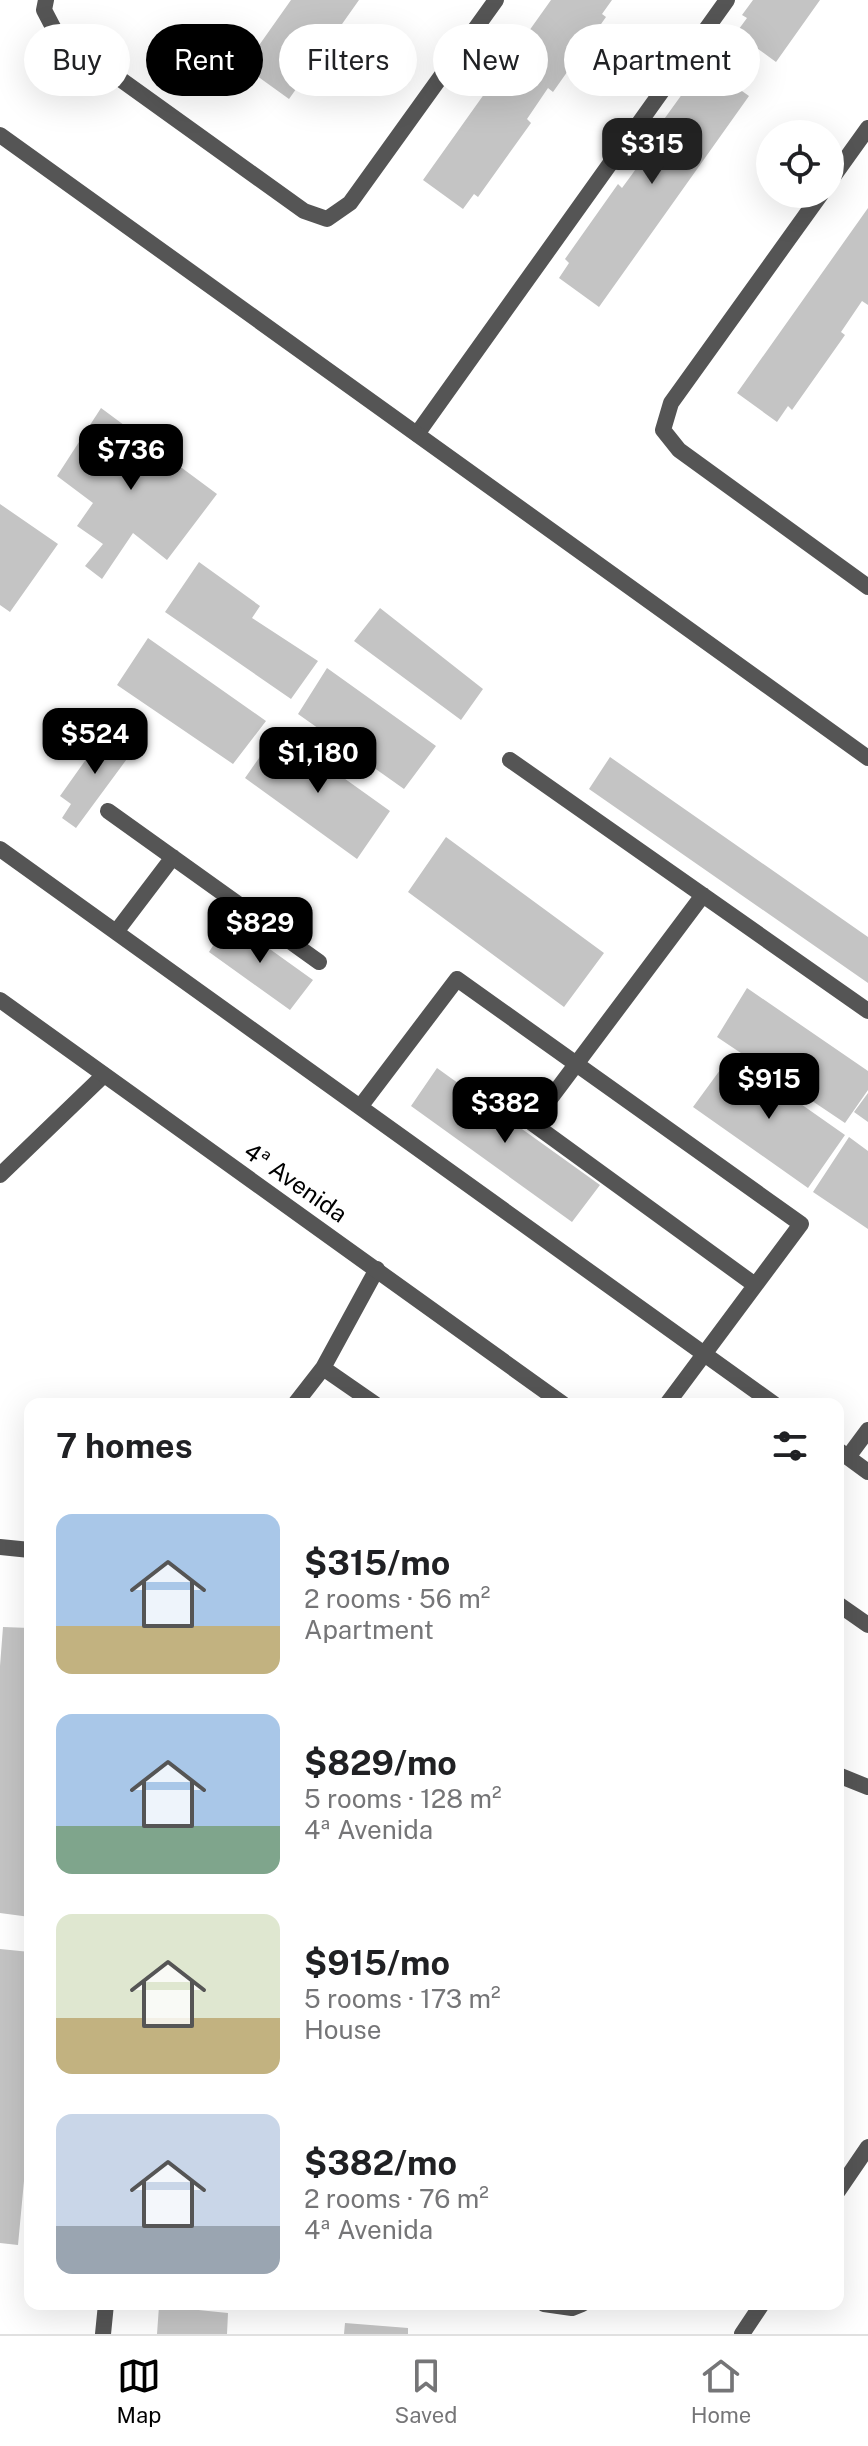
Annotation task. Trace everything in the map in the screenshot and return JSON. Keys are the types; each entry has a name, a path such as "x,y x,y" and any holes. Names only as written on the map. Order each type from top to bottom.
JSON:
{"street":[{"path":"46,0 44,10 56,33 304,211 327,219 350,203 496,0"},
{"path":"417,434 727,0"},
{"path":"844,161 868,128"},
{"path":"0,135 868,758"},
{"path":"811,208 671,403 663,430 679,450 868,587"},
{"path":"510,760 868,1011"},
{"path":"108,811 319,962"},
{"path":"0,849 766,1398"},
{"path":"116,932 173,857"},
{"path":"703,895 532,1123 755,1285"},
{"path":"360,1107 457,979 801,1224 671,1398"},
{"name":"4ª Avenida","path":"0,1000 555,1398"},
{"path":"0,1175 104,1075"},
{"path":"300,1398 323,1368 377,1269"},
{"path":"323,1368 366,1398"},
{"path":"844,1453 868,1430"},
{"path":"844,1455 868,1472"},
{"path":"0,1547 24,1549"},
{"path":"844,1608 868,1625"},
{"path":"844,1777 868,1787"},
{"path":"844,2182 868,2147"},
{"path":"103,2334 105,2310"},
{"path":"742,2334 758,2310"}],"building":[{"path":"291,0 359,0 342,24 279,24 279,92 263,80 263,40"},
{"path":"551,0 612,0 602,14 606,17 601,24 564,24 564,76 553,92 548,88 548,24 534,24"},
{"path":"753,0 820,0 776,62 760,50 760,24 743,24 747,18 742,15"},
{"path":"483,96 543,96 527,119 531,123 478,197 474,194 463,209 423,180"},
{"path":"681,96 749,96 599,307 559,278 569,263 565,259 618,184 622,188 644,157 639,154"},
{"path":"868,208 868,305 862,301 841,332 845,335 792,410 788,406 777,422 737,393"},
{"path":"101,408 217,494 167,560 133,533 102,579 85,566 103,544 77,526 93,503 57,476"},
{"path":"0,504 58,544 10,612 0,605"},
{"path":"199,562 260,606 252,618 318,661 291,699 165,612"},
{"path":"380,608 483,689 461,720 354,641"},
{"path":"148,638 266,721 233,764 117,685"},
{"path":"327,668 436,746 404,789 298,714"},
{"path":"109,727 135,748 76,828 62,818 71,804 60,796"},
{"path":"278,731 390,811 357,859 245,778"},
{"path":"610,757 868,937 868,983 589,789"},
{"path":"446,837 604,953 564,1007 408,892"},
{"path":"229,920 313,980 290,1010 209,952"},
{"path":"747,988 868,1071 868,1090 845,1123 717,1037"},
{"path":"731,1055 845,1135 808,1188 693,1107"},
{"path":"437,1068 600,1185 572,1222 411,1106"},
{"path":"868,1093 868,1122 854,1112"},
{"path":"849,1137 868,1151 868,1229 813,1192"},
{"path":"3,1627 24,1628 24,1916 0,1913 0,1666"},
{"path":"0,1949 24,1951 24,2181 18,2245 0,2243"},
{"path":"159,2310 228,2313 227,2334 157,2334"},
{"path":"345,2323 408,2328 408,2334 344,2334"}]}
